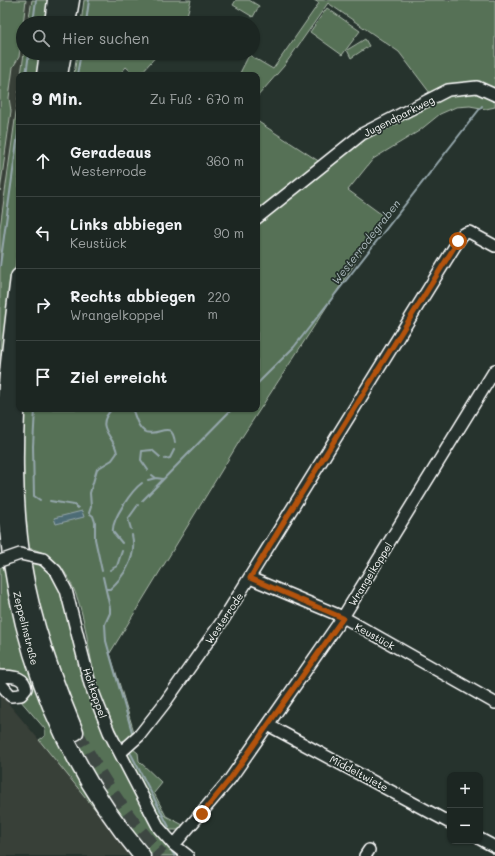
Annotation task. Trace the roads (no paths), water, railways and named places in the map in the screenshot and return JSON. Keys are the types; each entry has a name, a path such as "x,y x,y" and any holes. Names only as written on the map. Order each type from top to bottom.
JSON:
{"highway":[{"path":"53,16 56,0"},
{"path":"68,16 70,0"},
{"path":"45,72 47,60"},
{"path":"60,72 62,60"},
{"name":"Zeppelinstraße","path":"16,300 6,376 4,495 13,575 21,612 37,671 66,742 97,796 142,856"},
{"name":"Zeppelinstraße","path":"17,412 14,482 23,566 35,620 54,683 75,732"}],"street":[{"name":"Jugendparkweg","path":"260,216 362,134 448,90 476,87 495,95"},
{"name":"Westerrode","path":"120,753 139,736 164,704 250,578 463,234 469,232 495,246"},
{"name":"Wrangelkoppel","path":"174,845 214,800 343,618 495,370"},
{"name":"Holtkoppel","path":"0,561 20,554 42,559 56,571 66,590 90,684 109,732 159,828 174,845 188,856"},
{"name":"Keustück","path":"250,578 343,618 495,703"},
{"path":"0,676 18,678 22,680 26,689 21,695 11,696 0,683"},
{"name":"Middeltwiete","path":"268,724 447,821"},
{"path":"483,841 495,847"}],"water":[{"path":"82,511 84,517 56,524 54,518"}],"waterway":[{"path":"34,16 36,0"},
{"path":"87,16 89,0"},
{"path":"26,72 28,60"},
{"path":"78,72 80,60"},
{"name":"Westerrodegraben","path":"260,381 294,347 482,106"},
{"path":"0,266 16,149"},
{"path":"35,412 33,446 34,496 40,500"},
{"path":"89,513 91,507 90,493 97,469 112,460 117,453 104,422 110,412"},
{"path":"133,412 141,429 149,433 163,430 171,431 175,443"},
{"name":"Westerrodegraben","path":"142,501 229,412"},
{"path":"148,470 141,460 142,451 152,450 160,457"},
{"path":"165,459 170,458 174,450"},
{"path":"152,475 156,478"},
{"path":"148,480 156,478 163,479"},
{"path":"122,543 113,532 115,520 128,498 142,483"},
{"path":"50,501 74,505 78,508"},
{"name":"Westerrodegraben","path":"131,529 128,519 138,505"},
{"path":"89,513 93,516 95,522 95,539 102,571"},
{"name":"Westerrodegraben","path":"106,589 110,589 115,584 128,565 133,550 132,535"},
{"path":"110,570 117,566 122,551"},
{"path":"103,577 110,608 110,613 105,624 106,641 132,732"},
{"path":"131,754 169,827"},
{"path":"172,852 175,856"}],"tunnel":[{"path":"75,732 124,812 161,856"}]}
